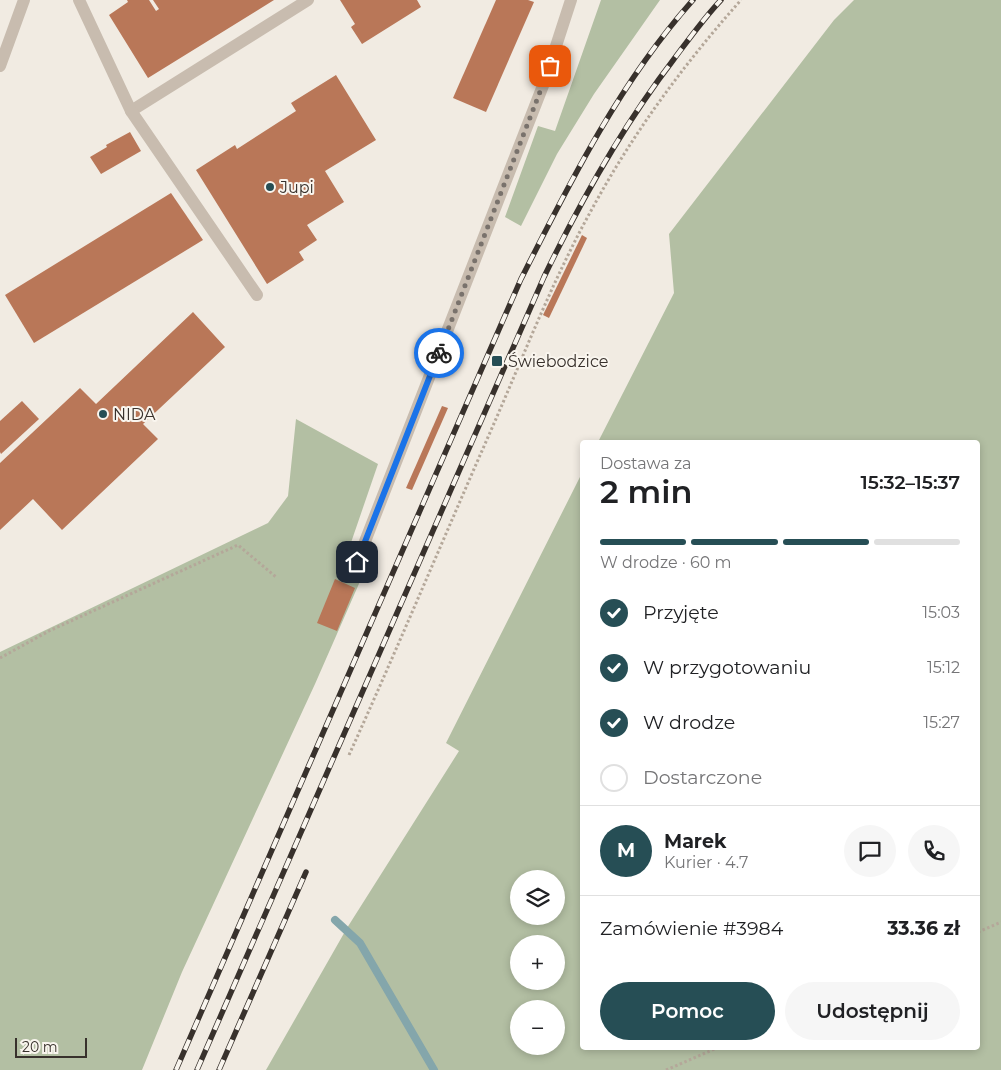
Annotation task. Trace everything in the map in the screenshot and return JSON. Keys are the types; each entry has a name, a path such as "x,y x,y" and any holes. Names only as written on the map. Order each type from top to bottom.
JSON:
{"street":[{"path":"0,66 24,0"},
{"path":"79,0 131,111 257,295"},
{"path":"131,111 308,0"},
{"path":"357,562 544,83 571,0"}],"path":[{"path":"349,755 561,271 592,210 625,153 662,97 703,43 742,0"},
{"path":"0,658 50,631 238,546 276,577"},
{"path":"980,931 1001,922"},
{"path":"666,1070 712,1050"}],"green space":[{"path":"601,0 660,0 594,94 557,154 521,226 505,217 538,126 555,131"},
{"path":"854,0 1001,0 1001,1070 266,1070 347,928 459,751 446,743 580,477 580,1050 980,1050 980,440 599,440 674,293 669,234 834,20"},
{"path":"296,419 378,464 344,563 365,570 315,684 182,972 142,1070 0,1070 0,652 268,523 288,496"}],"building":[{"path":"127,0 149,0 156,11 159,9 153,0 274,0 148,78 109,15 128,2"},
{"path":"340,0 417,0 421,7 362,44 351,27 355,24"},
{"path":"496,0 528,0 534,2 486,112 453,98"},
{"name":"Jupi","path":"336,75 376,140 325,171 344,202 307,225 317,240 299,252 304,260 267,284 196,170 235,145 237,149 296,111 291,103"},
{"path":"130,132 141,151 101,174 90,157 107,147 106,145"},
{"path":"171,193 203,240 34,343 5,295"},
{"path":"582,235 587,238 549,318 543,315"},
{"name":"NIDA","path":"193,312 225,347 143,424 158,439 62,530 33,499 0,530 0,463 80,388 96,404"},
{"path":"22,401 39,419 1,454 0,421"},
{"path":"442,406 448,408 412,490 406,488"},
{"path":"335,579 355,588 337,631 317,623"}],"waterway":[{"path":"335,920 360,943 434,1070"}],"railway":[{"path":"176,1070 521,279 558,206 619,99 642,65 693,0"},
{"path":"197,1070 544,277 603,165 637,111 697,29 721,0"},
{"path":"219,1070 306,872"}],"way so far":[{"path":"439,353 550,66"}],"place":[{"name":"Jupi","path":"270,187"},
{"name":"Świebodzice","path":"497,361"},
{"name":"NIDA","path":"103,414"}],"route":[{"path":"357,562 439,353"}]}
